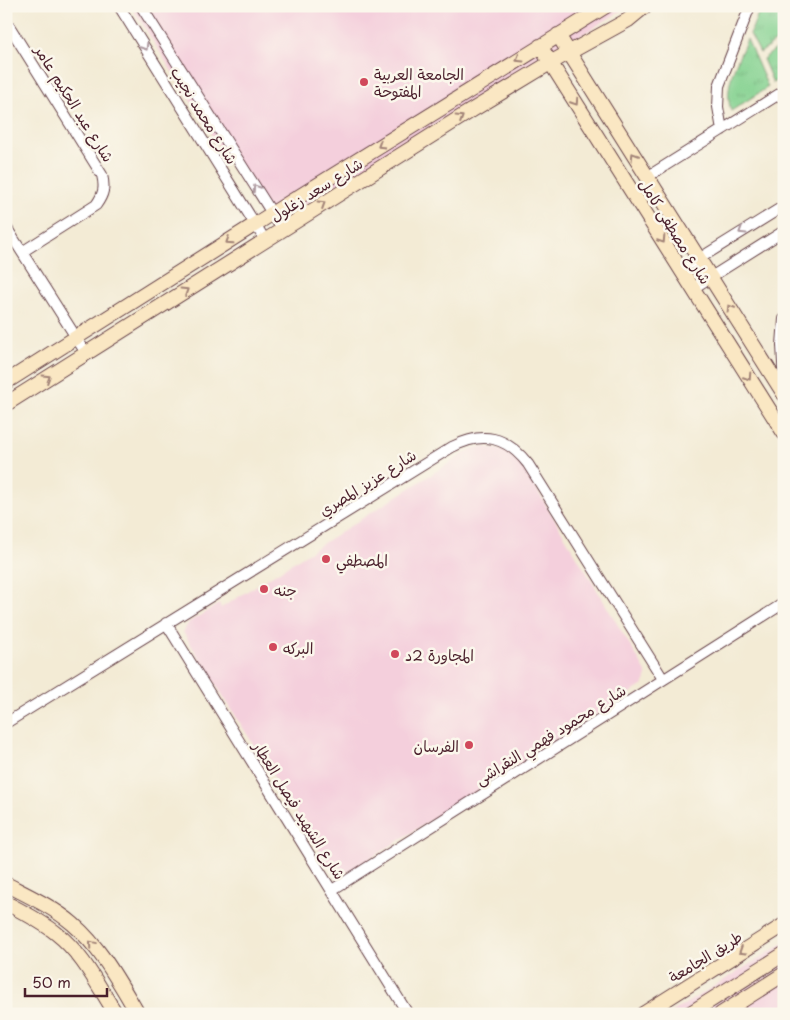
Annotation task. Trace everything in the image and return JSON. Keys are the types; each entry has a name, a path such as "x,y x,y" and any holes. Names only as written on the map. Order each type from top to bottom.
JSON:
{"street":[{"name":"شارع محمد نجيب","path":"119,6 265,240"},
{"name":"شارع محمد نجيب","path":"141,6 282,229"},
{"name":"شارع سعد زغلول","path":"6,382 272,213 606,6"},
{"name":"شارع سعد زغلول","path":"6,404 469,112 550,63 628,20 645,6"},
{"path":"722,130 718,107 720,86 750,6"},
{"name":"شارع عبد الحكيم عامر","path":"6,21 102,175 105,185 102,196 96,204 22,252"},
{"name":"شارع مصطفى كامل","path":"558,35 784,394"},
{"name":"شارع مصطفى كامل","path":"540,46 784,434"},
{"path":"564,84 574,74 582,74"},
{"path":"647,177 784,91"},
{"path":"681,270 784,206"},
{"path":"6,227 86,354"},
{"path":"692,288 784,231"},
{"path":"784,319 782,345 784,381"},
{"name":"شارع عزيز المصري","path":"6,723 452,448 465,441 483,437 494,438 507,444 519,452 528,464 663,679"},
{"name":"شارع محمود فهمي النقراشى","path":"332,890 784,603"},
{"name":"شارع الشهيد فيصل العطار","path":"166,623 408,1014"},
{"path":"6,884 59,914 84,934 103,958 138,1014"},
{"path":"6,903 46,925 68,944 86,967 116,1014"},
{"name":"طريق الجامعة","path":"643,1014 784,925"},
{"path":"689,1014 784,954"},
{"path":"721,1014 784,974"}],"shaded area":[{"path":"131,6 629,6 269,226"},
{"path":"473,448 500,449 522,465 646,672 646,679 643,685 351,871 339,874 330,867 183,632 189,622 219,604 221,608"},
{"path":"784,943 784,1014 669,1014"}],"green space":[{"path":"761,6 784,6 784,30 778,34 779,39 760,53 750,34"},
{"path":"747,39 768,87 731,111 729,92 732,74"},
{"path":"784,43 784,76 773,83 763,59"}],"place":[{"name":"الجامعة العربية المفتوحة","path":"364,82"},
{"name":"المصطفي","path":"326,559"},
{"name":"جنه","path":"264,589"},
{"name":"البركه","path":"273,647"},
{"name":"المجاورة 2د","path":"395,654"},
{"name":"الفرسان","path":"469,745"}]}
